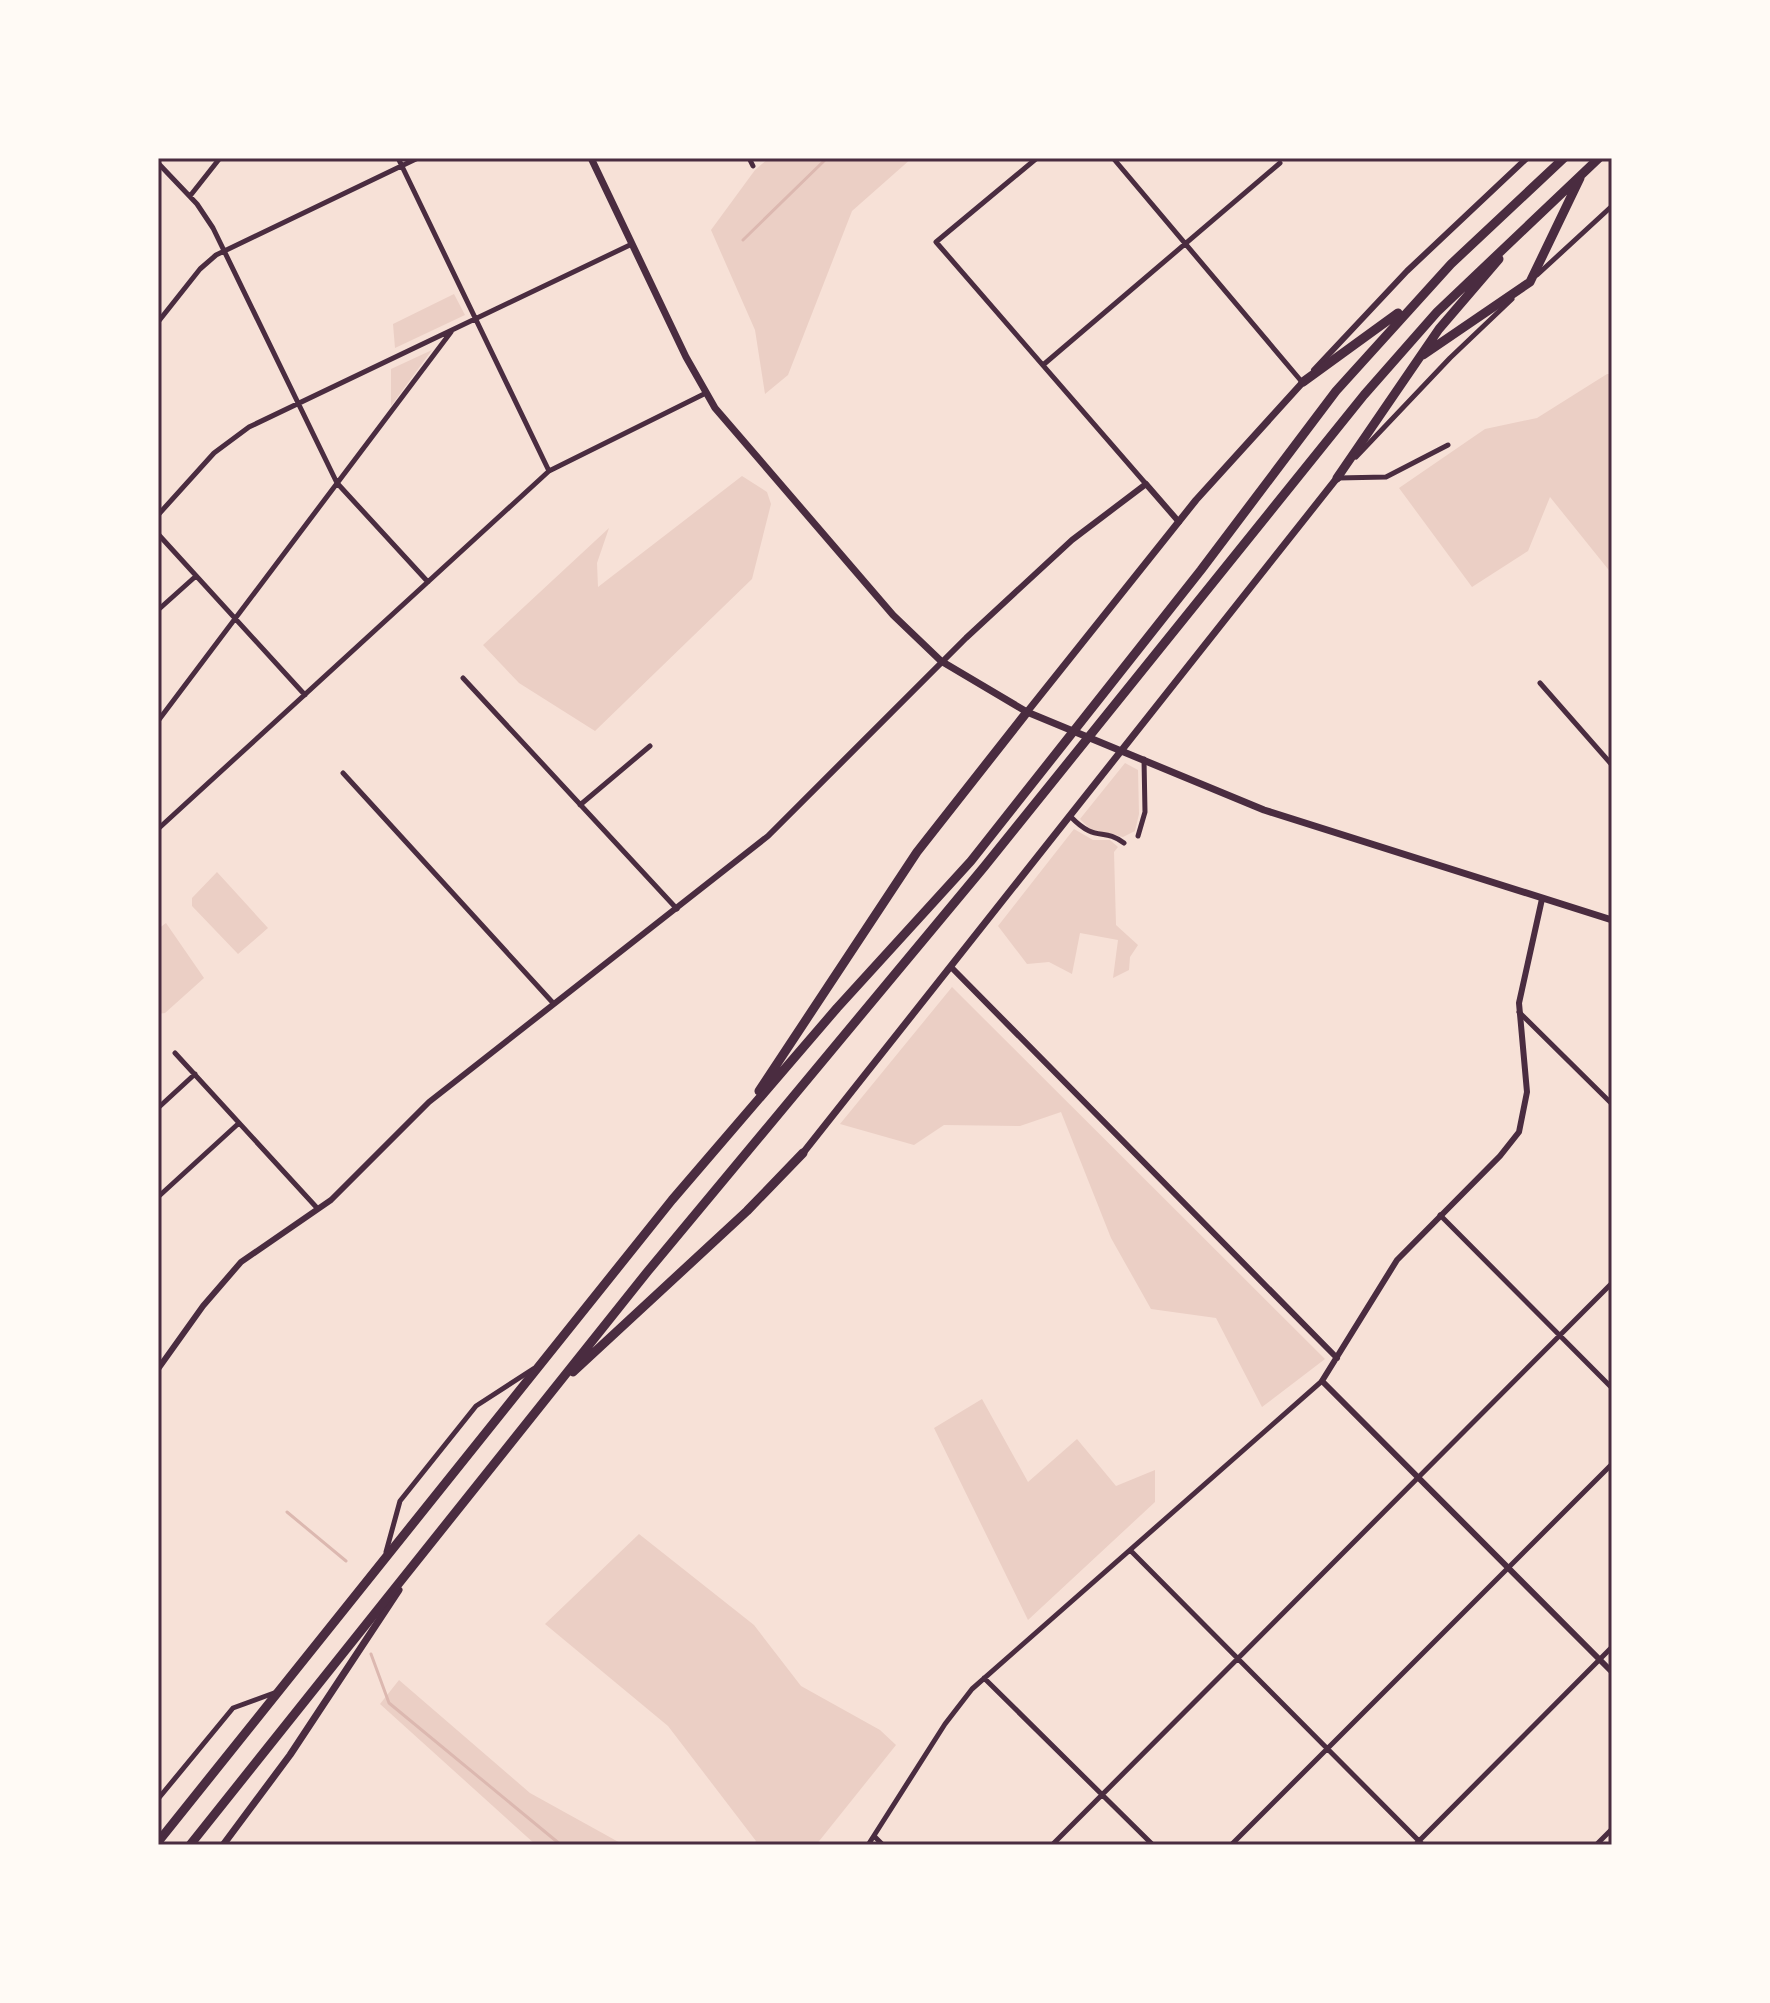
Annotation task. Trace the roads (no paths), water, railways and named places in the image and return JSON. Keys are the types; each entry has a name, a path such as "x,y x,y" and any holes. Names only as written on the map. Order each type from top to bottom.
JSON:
{"highway":[{"path":"158,1842 739,1123 971,861 1174,605 1336,391 1414,302 1564,158"},
{"path":"190,1845 550,1393 984,867 1364,395 1437,312 1599,158"},
{"path":"1417,359 1530,282 1583,173"},
{"path":"1337,478 1417,359 1460,303 1548,205"},
{"path":"1303,382 1414,302"},
{"path":"739,1123 917,852 1027,712"},
{"path":"550,1393 747,1211 803,1153"},
{"path":"200,1845 217,1812"}],"main road":[{"path":"591,158 706,393 728,424 893,615 941,661 1027,712 1284,818 1612,920"},
{"path":"1027,712 1179,522 1303,382"},
{"path":"803,1153 1337,478"},
{"path":"223,1845 290,1755 417,1562"}],"street":[{"path":"190,196 220,158"},
{"path":"398,158 549,471"},
{"path":"158,322 200,269 224,250 418,158"},
{"path":"749,158 753,166"},
{"path":"1037,158 936,242 1179,522"},
{"path":"1113,158 1303,382 1407,271 1527,158"},
{"path":"158,163 208,219 337,483 428,582"},
{"path":"1043,365 1280,163"},
{"path":"1337,478 1450,358 1612,206"},
{"path":"158,515 226,442 298,403 632,244"},
{"path":"158,721 453,329"},
{"path":"158,829 549,471 706,393"},
{"path":"1337,478 1386,477 1448,445"},
{"path":"159,1363 241,1262 318,1209 356,1178 429,1102 678,910 775,829 941,661 1072,540 1146,484"},
{"path":"158,534 305,695"},
{"path":"158,610 196,576"},
{"path":"463,678 678,910"},
{"path":"1540,683 1612,765"},
{"path":"580,805 650,746"},
{"path":"1138,836 1145,812 1144,758"},
{"path":"343,773 554,1004"},
{"path":"1071,817 1091,834 1112,836 1124,843"},
{"path":"868,1845 953,1712 984,1678 1322,1381 1397,1260 1519,1132 1527,1092 1519,1011 1542,899"},
{"path":"951,967 1337,1358"},
{"path":"1519,1011 1612,1104"},
{"path":"175,1053 318,1209"},
{"path":"158,1108 195,1074"},
{"path":"158,1197 239,1123"},
{"path":"1440,1215 1612,1388"},
{"path":"1052,1845 1612,1283"},
{"path":"384,1562 400,1501 476,1406 543,1362"},
{"path":"1322,1381 1612,1672"},
{"path":"1231,1845 1612,1464"},
{"path":"1131,1551 1419,1844 1612,1647"},
{"path":"984,1678 1153,1845"},
{"path":"158,1799 233,1708 279,1692"},
{"path":"1596,1845 1612,1829"},
{"path":"874,1836 883,1845"}],"waterway":[{"path":"743,240 827,158"},
{"path":"287,1512 346,1561"},
{"path":"371,1654 389,1703 561,1845"}]}
